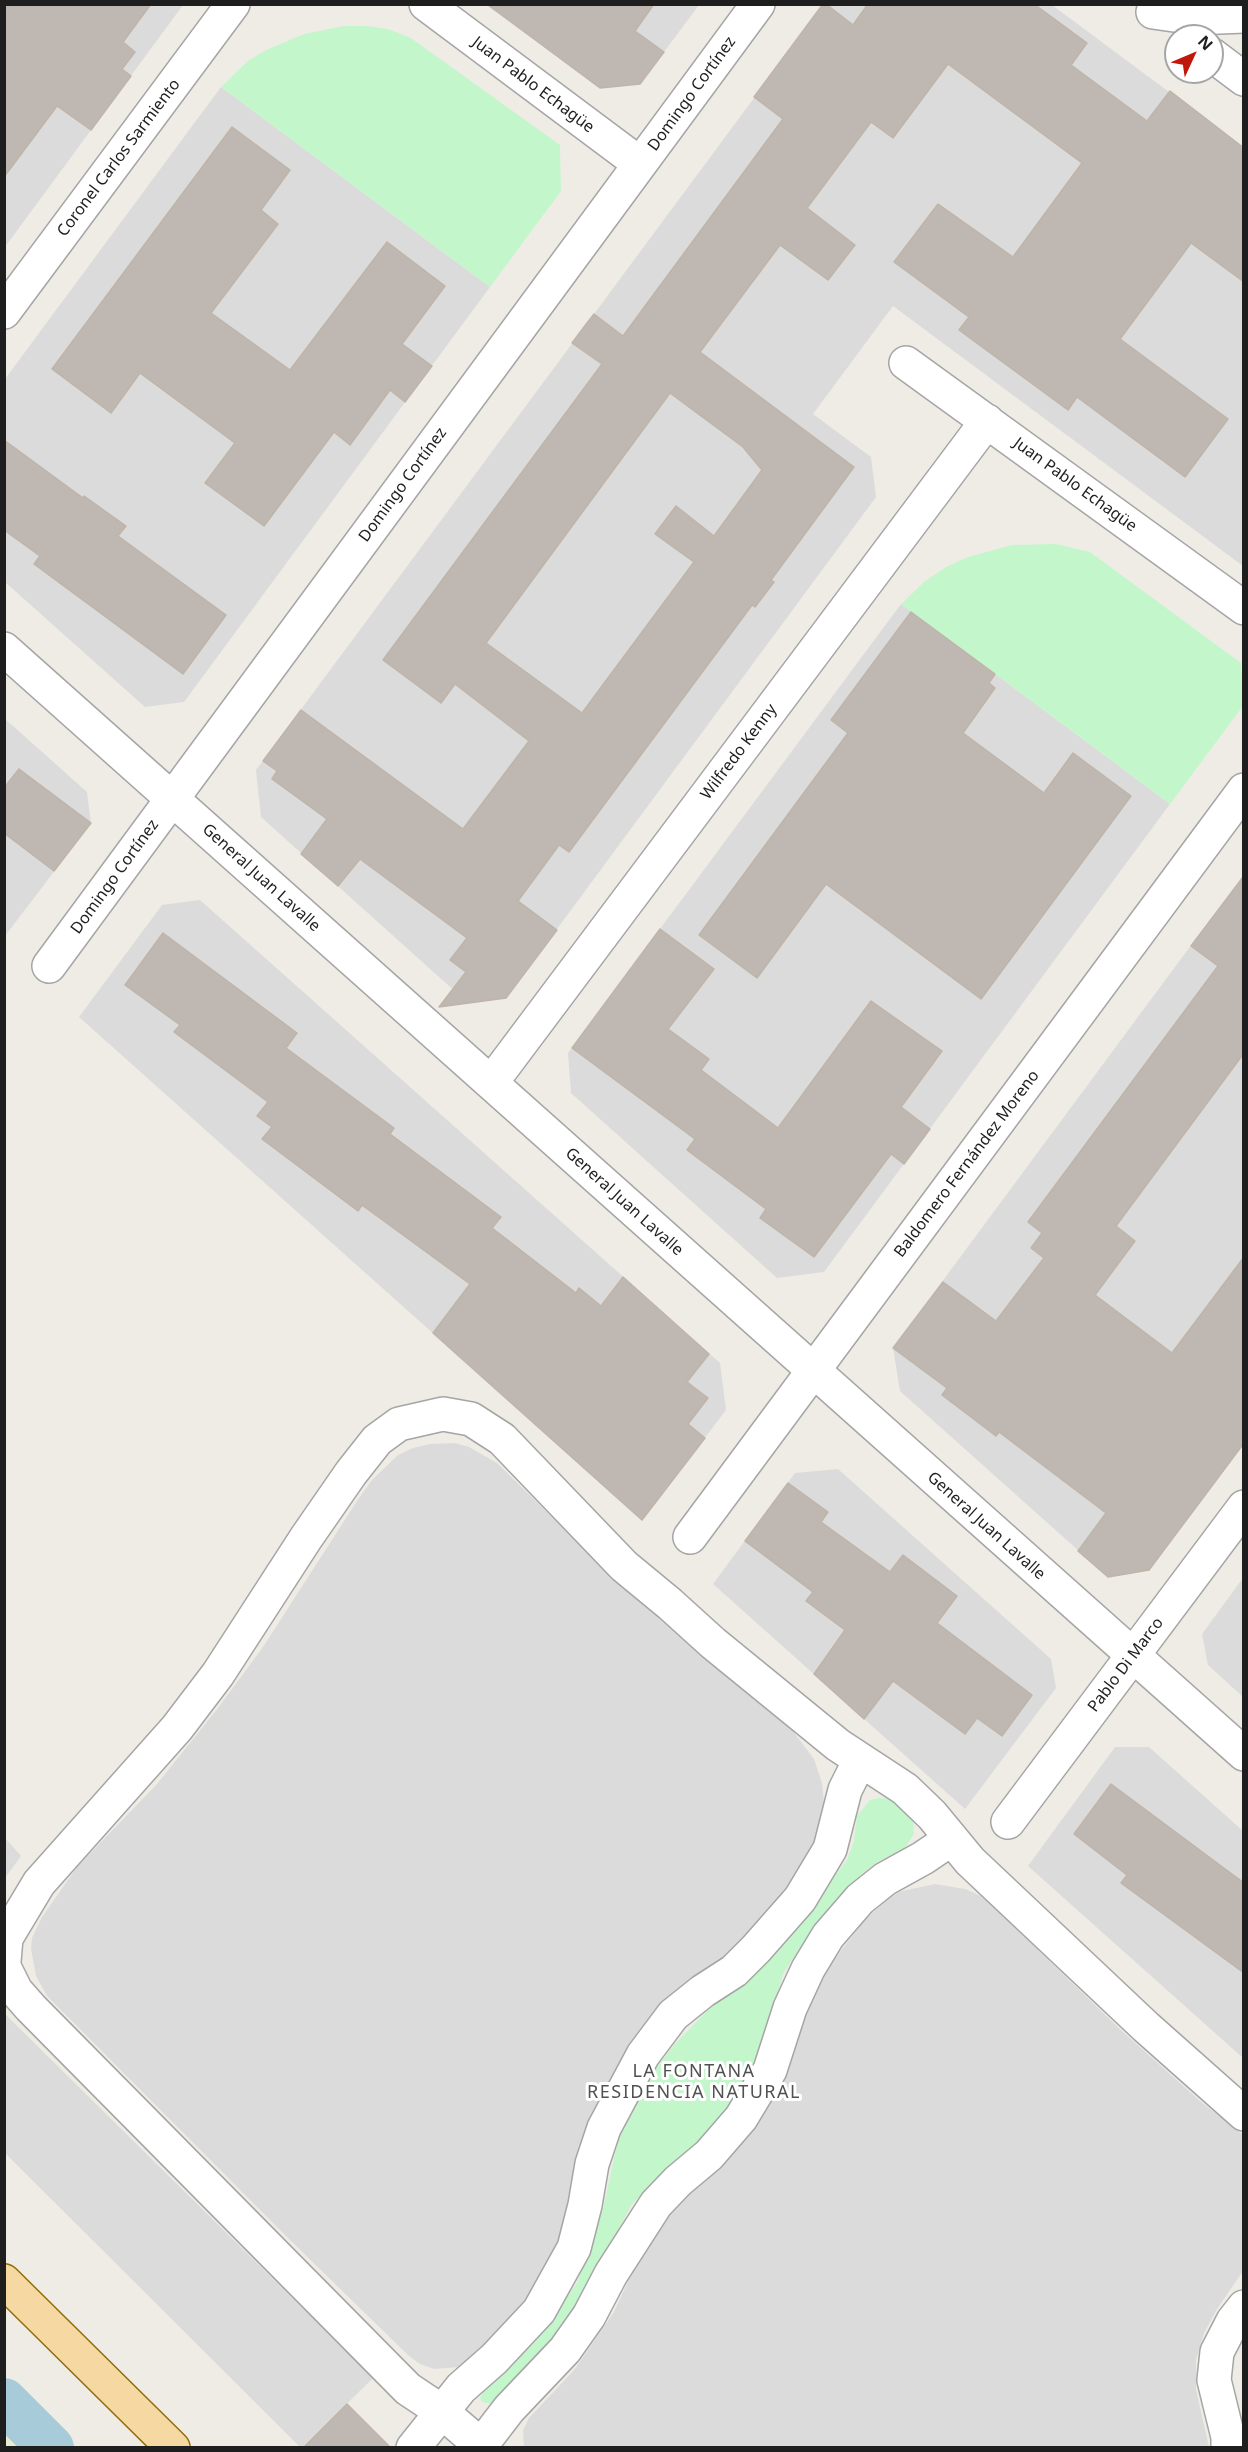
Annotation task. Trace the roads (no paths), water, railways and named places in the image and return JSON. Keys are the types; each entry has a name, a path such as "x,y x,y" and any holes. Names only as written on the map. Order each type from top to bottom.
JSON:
{"main road":[{"path":"4,2281 173,2448"}],"street":[{"name":"Coronel Carlos Sarmiento","path":"4,312 233,4"},
{"name":"Juan Pablo Echagüe","path":"426,4 640,164"},
{"name":"Domingo Cortínez","path":"49,966 758,4"},
{"path":"1148,8 1195,18 1244,16"},
{"path":"1148,8 1170,24"},
{"path":"1224,65 1244,79"},
{"name":"Juan Pablo Echagüe","path":"906,363 1244,608"},
{"name":"Wilfredo Kenny","path":"491,1083 987,421"},
{"name":"General Juan Lavalle","path":"4,649 1244,1754"},
{"name":"Baldomero Fernández Moreno","path":"690,1537 1244,790"},
{"path":"4,1961 6,1938 39,1883 163,1744 218,1674 351,1473 377,1440 399,1424 444,1414 471,1419 502,1439 624,1566 721,1650 838,1745 905,1789 932,1815 970,1861 1146,2027 1244,2114"},
{"name":"Pablo Di Marco","path":"1008,1822 1244,1507"},
{"path":"413,2448 461,2388 494,2359 539,2311 574,2248 592,2164 604,2128 643,2055 673,2015 702,1991 734,1971 800,1899 830,1849 845,1790 860,1760"},
{"path":"4,1967 16,1991 31,2008 408,2389 441,2411 481,2447 509,2409 565,2350 589,2316 611,2274 657,2204 678,2181 709,2155 741,2118 770,2070 790,2008 808,1969 828,1936 860,1899 885,1879 951,1839"},
{"path":"1228,2448 1228,2437 1214,2379 1217,2352 1233,2321 1244,2307"}],"waterway":[{"path":"4,2401 51,2448"}],"district":[{"name":"LA FONTANA RESIDENCIA NATURAL","path":"694,2082"}]}
